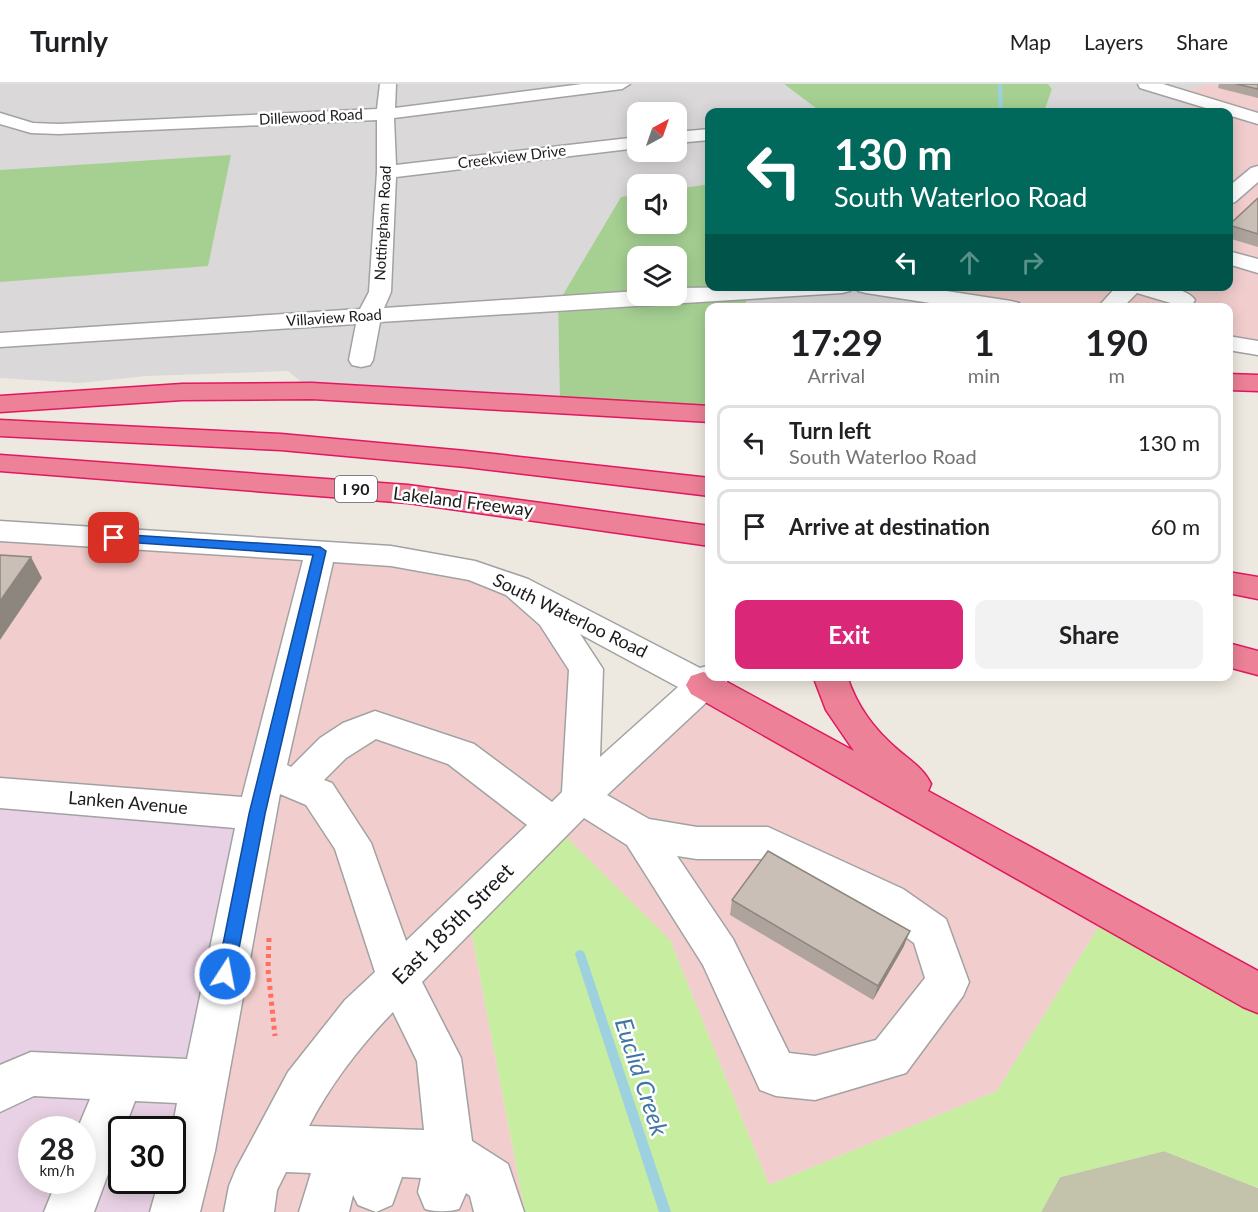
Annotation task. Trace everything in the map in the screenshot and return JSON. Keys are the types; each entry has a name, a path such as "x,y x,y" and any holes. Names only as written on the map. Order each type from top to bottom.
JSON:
{"highway":[{"path":"1233,382 1258,383"},
{"path":"0,404 182,392 312,391 705,414"},
{"name":"I 90","path":"0,428 281,442 466,459 705,486"},
{"name":"Lakeland Freeway","path":"0,463 408,494 705,535"},
{"path":"1233,566 1258,568"},
{"path":"1233,583 1258,588"},
{"path":"1233,639 1258,644"},
{"path":"1233,656 1258,663"},
{"path":"708,681 967,830 1258,993"},
{"path":"831,681 835,698 866,744 967,830"}],"street":[{"name":"Nottingham Road","path":"361,360 369,316 380,292 387,172 384,140 388,84"},
{"name":"Dillewood Road","path":"0,118 31,128 59,129 387,114 622,84"},
{"path":"1146,84 1223,108"},
{"path":"1233,111 1258,119"},
{"path":"687,137 705,135"},
{"name":"Creekview Drive","path":"387,172 627,143"},
{"path":"1233,194 1256,176"},
{"path":"1233,258 1258,266"},
{"path":"687,295 856,291 1006,300"},
{"path":"1113,303 1126,291"},
{"path":"1157,291 1186,298"},
{"path":"932,296 952,303"},
{"name":"Villaview Road","path":"0,340 627,299"},
{"path":"1233,344 1258,348"},
{"name":"South Waterloo Road","path":"0,531 392,556 475,571 517,587 705,680"},
{"path":"175,1212 191,1151 257,814 281,779 320,551"},
{"path":"517,587 551,617 586,669 567,811"},
{"name":"East 185th Street","path":"249,1212 253,1186 304,1088 360,1015 567,811 708,681"},
{"path":"281,779 356,733 375,725 461,754 567,811 641,834 697,843 768,843 889,902 931,932 948,982 890,1058 815,1078 776,1074 718,952 641,834"},
{"path":"281,779 319,794 352,843 398,978 440,1058 446,1174"},
{"name":"Lanken Avenue","path":"0,793 257,814"},
{"path":"0,1089 31,1074 204,1082"},
{"path":"96,1143 121,1078"},
{"path":"273,1148 491,1181 499,1212"},
{"path":"324,1212 367,1164"},
{"path":"69,1212 76,1194"}],"path":[{"path":"268,934 268,969 275,1036"}],"shaded area":[{"path":"0,84 784,84 816,108 705,108 705,185 687,187 687,174 627,174 627,196 621,197 558,303 560,405 312,391 288,371 146,376 80,383 0,378"},
{"path":"1048,84 1208,84 1177,94 1202,102 1184,108 1045,108 1052,89"},
{"path":"1208,84 1258,84 1258,348 1233,344 1233,303 944,303 885,291 1233,291 1233,194 1238,188 1233,186 1233,108 1184,108 1201,102 1176,94"},
{"path":"744,291 888,291 941,303 746,303"},
{"path":"0,531 475,571 565,635 583,774 703,685 1109,910 997,1091 769,1185 670,940 467,909 525,1212 175,1212 180,1194 186,1194 186,1170 191,1151 186,1142 186,1116 172,1116 0,793"},
{"path":"0,793 257,814 186,1159 186,1116 108,1116 108,1194 179,1194 175,1212 0,1212"},
{"path":"1164,1151 1258,1188 1258,1212 1041,1212 1060,1177"}],"green space":[{"path":"784,84 1048,84 1052,89 1045,108 816,108"},
{"path":"231,155 208,266 0,282 0,170"},
{"path":"705,185 705,291 744,291 746,303 705,303 705,414 560,405 558,303 621,197 627,196 627,234 687,234 687,187"},
{"path":"553,824 670,940 769,1185 997,1091 1109,910 1258,993 1258,1188 1164,1151 1060,1177 1041,1212 525,1212 467,909"}],"building":[{"path":"1236,84 1258,84 1258,89"},
{"path":"1258,198 1258,234 1233,226 1233,221"},
{"path":"0,555 31,557 0,601"},
{"path":"768,851 910,931 878,986 732,900"}],"waterway":[{"name":"Euclid Creek","path":"1000,84 1001,108"},
{"name":"Euclid Creek","path":"580,954 665,1212"}],"route":[{"path":"114,538 320,551 257,814 225,974"}]}
